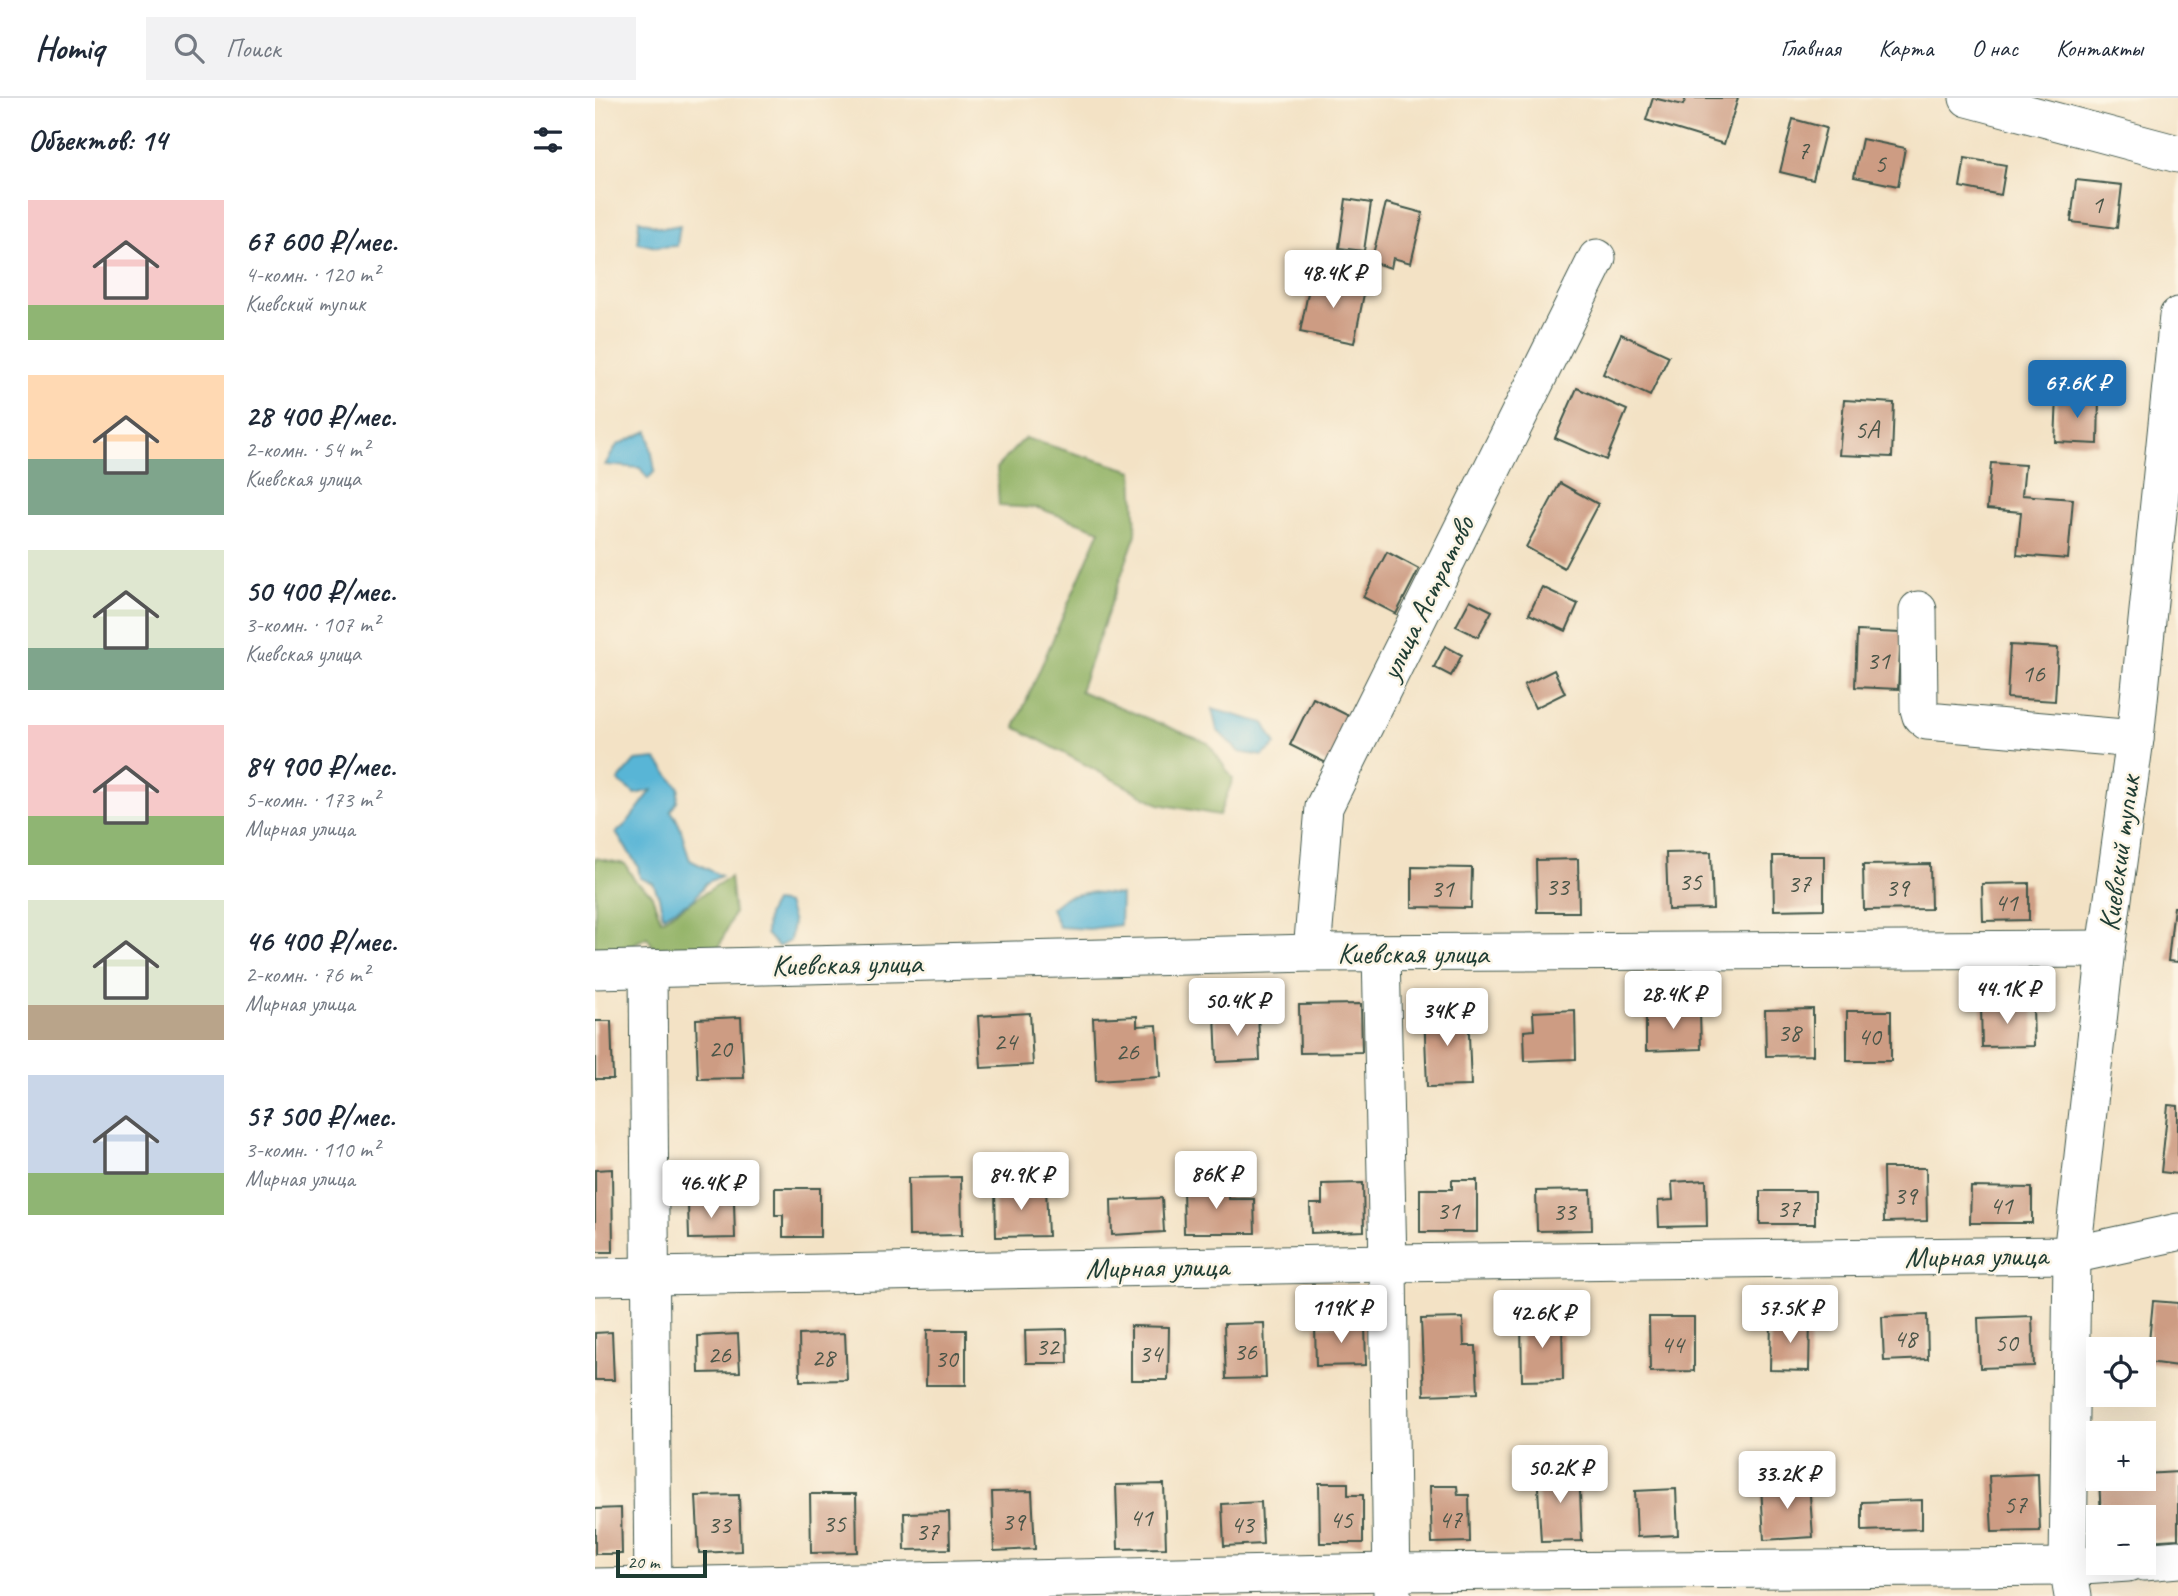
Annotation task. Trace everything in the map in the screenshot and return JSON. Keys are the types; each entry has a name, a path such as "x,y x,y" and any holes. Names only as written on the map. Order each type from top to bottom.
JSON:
{"street":[{"path":"1968,98 2178,154"},
{"name":"улица Астратово","path":"1311,953 1324,807 1597,258"},
{"name":"Киевский тупик","path":"2071,1582 2071,1255 2106,949 2135,739 2178,316"},
{"name":"Киевский тупик","path":"1918,610 1919,709 1927,720 2135,739"},
{"name":"Киевская улица","path":"595,970 1311,953 2106,949"},
{"path":"1381,953 1392,1584"},
{"path":"648,969 653,1591"},
{"name":"Мирная улица","path":"595,1277 1388,1263 2071,1255 2178,1232"},
{"path":"2156,1561 2178,1559"},
{"path":"595,1587 653,1591 1392,1584 2071,1582 2092,1575"}],"green space":[{"path":"1025,438 1133,471 1136,534 1080,691 1208,743 1233,779 1219,815 1159,804 1015,727 1100,530 1038,508 999,506 997,467"},
{"path":"595,858 625,864 635,881 651,893 661,920 730,877 734,913 716,954 661,959 647,937 613,954 595,956"}],"water":[{"path":"639,220 663,228 680,225 677,246 656,247 638,243"},
{"path":"648,431 655,471 648,479 640,468 605,465 617,445"},
{"path":"1212,709 1264,723 1276,745 1262,756 1239,752 1217,730"},
{"path":"656,759 679,788 677,801 671,811 680,828 690,860 721,876 706,883 693,900 663,916 653,883 640,878 638,866 616,833 652,790 635,794 618,781 635,761"},
{"path":"1090,892 1121,895 1120,925 1089,929 1059,927 1051,908 1065,897"},
{"path":"774,902 787,904 793,922 790,941 778,947 766,934 767,915"}],"building":[{"path":"1653,98 1683,105 1686,98 1738,98 1724,144 1646,120"},
{"path":"1793,119 1826,128 1813,180 1780,172"},
{"path":"1862,139 1905,148 1898,186 1854,177"},
{"path":"1965,158 2006,165 2001,195 1960,187"},
{"path":"2076,180 2122,185 2117,228 2071,222"},
{"path":"1346,199 1371,203 1364,251 1339,248"},
{"path":"1386,203 1423,213 1411,263 1393,258 1391,268 1371,262"},
{"path":"1311,278 1365,289 1354,343 1300,332"},
{"path":"1621,334 1669,356 1650,396 1603,374"},
{"path":"1577,388 1627,410 1606,460 1555,438"},
{"path":"2057,396 2099,397 2098,444 2055,442"},
{"path":"1844,400 1894,403 1892,457 1839,455"},
{"path":"1991,463 2025,465 2022,495 2073,499 2068,559 2017,555 2021,512 1987,509"},
{"path":"1560,483 1598,504 1564,568 1526,547"},
{"path":"1387,552 1419,569 1396,614 1363,597"},
{"path":"1542,587 1578,604 1566,631 1529,614"},
{"path":"1470,600 1492,611 1478,637 1456,626"},
{"path":"1857,631 1901,633 1898,689 1855,687"},
{"path":"2010,645 2058,648 2055,701 2007,698"},
{"path":"1445,646 1462,655 1451,676 1434,667"},
{"path":"1554,670 1565,693 1535,708 1524,685"},
{"path":"1313,698 1353,718 1330,765 1290,745"},
{"path":"1711,852 1713,909 1668,910 1666,853"},
{"path":"1773,856 1824,856 1824,909 1774,910"},
{"path":"1578,859 1579,912 1537,912 1536,860"},
{"path":"1930,864 1931,909 1864,910 1863,865"},
{"path":"1412,867 1472,868 1471,908 1412,907"},
{"path":"2029,883 2029,920 1983,921 1982,884"},
{"path":"2174,907 2178,907 2178,962 2168,961"},
{"path":"1361,1004 1362,1052 1300,1053 1299,1005"},
{"path":"2033,1005 2034,1046 1982,1047 1981,1006"},
{"path":"1468,1009 1471,1086 1427,1087 1424,1010"},
{"path":"1813,1009 1813,1055 1766,1056 1765,1010"},
{"path":"1575,1010 1576,1059 1525,1061 1524,1031 1534,1030 1533,1012"},
{"path":"1847,1011 1891,1011 1891,1061 1847,1061"},
{"path":"1700,1012 1701,1049 1646,1051 1646,1013"},
{"path":"1030,1013 1033,1065 981,1068 978,1016"},
{"path":"1258,1013 1260,1060 1217,1062 1215,1015"},
{"path":"1137,1016 1137,1026 1157,1025 1160,1077 1096,1081 1093,1018"},
{"path":"741,1017 744,1078 698,1079 696,1019"},
{"path":"595,1021 611,1021 613,1079 595,1079"},
{"path":"2168,1105 2178,1106 2178,1174 2161,1172"},
{"path":"1883,1168 1926,1168 1927,1221 1884,1222"},
{"path":"612,1169 613,1252 595,1252 595,1170"},
{"path":"961,1177 962,1235 909,1236 908,1178"},
{"path":"1452,1180 1477,1180 1477,1232 1420,1232 1420,1189 1452,1189"},
{"path":"1706,1180 1707,1226 1659,1227 1658,1201 1673,1200 1672,1182"},
{"path":"1363,1183 1364,1231 1311,1233 1310,1204 1322,1204 1322,1184"},
{"path":"1183,1186 1229,1186 1229,1199 1254,1199 1255,1233 1184,1233"},
{"path":"1046,1187 1048,1236 996,1237 995,1188"},
{"path":"1971,1187 2032,1188 2032,1223 1970,1223"},
{"path":"775,1188 820,1188 820,1237 783,1237 783,1215 775,1215"},
{"path":"1591,1190 1592,1230 1537,1231 1536,1191"},
{"path":"1760,1191 1815,1191 1815,1224 1760,1224"},
{"path":"1162,1198 1164,1232 1112,1235 1111,1200"},
{"path":"734,1202 735,1238 689,1239 688,1203"},
{"path":"2153,1301 2178,1303 2178,1366 2156,1363 2156,1337 2149,1337"},
{"path":"1927,1315 1928,1359 1884,1361 1882,1317"},
{"path":"2032,1316 2034,1366 1980,1368 1978,1318"},
{"path":"1649,1317 1694,1317 1694,1371 1650,1372"},
{"path":"1463,1318 1464,1346 1476,1346 1478,1393 1424,1395 1421,1319"},
{"path":"1810,1318 1809,1371 1770,1370 1771,1319"},
{"path":"1562,1319 1563,1380 1522,1381 1521,1320"},
{"path":"1264,1323 1266,1378 1226,1379 1224,1324"},
{"path":"1365,1324 1366,1365 1316,1366 1315,1326"},
{"path":"1131,1326 1169,1327 1168,1380 1131,1380"},
{"path":"1067,1329 1068,1363 1026,1363 1025,1330"},
{"path":"927,1330 966,1330 966,1385 926,1385"},
{"path":"612,1332 614,1380 595,1380 595,1333"},
{"path":"845,1333 847,1380 800,1381 799,1335"},
{"path":"738,1334 740,1372 699,1373 698,1336"},
{"path":"1579,1467 1582,1541 1541,1542 1537,1469"},
{"path":"2178,1472 2178,1539 2156,1540 2156,1505 2100,1505 2100,1491 2156,1491 2156,1473"},
{"path":"2038,1474 2040,1531 1992,1532 1989,1476"},
{"path":"1809,1482 1813,1537 1764,1540 1761,1485"},
{"path":"1319,1483 1348,1483 1348,1495 1363,1495 1363,1543 1320,1543"},
{"path":"1164,1484 1166,1548 1118,1549 1116,1485"},
{"path":"1430,1486 1457,1486 1458,1495 1469,1495 1470,1542 1432,1543"},
{"path":"1676,1489 1678,1535 1637,1537 1635,1491"},
{"path":"1032,1491 1035,1549 994,1551 992,1492"},
{"path":"810,1494 856,1494 857,1552 811,1553"},
{"path":"739,1495 741,1551 699,1553 696,1496"},
{"path":"1922,1500 1922,1529 1862,1531 1862,1502"},
{"path":"1261,1502 1263,1544 1224,1546 1222,1504"},
{"path":"621,1508 622,1554 595,1554 595,1509"},
{"path":"949,1512 950,1549 905,1550 904,1513"}]}
